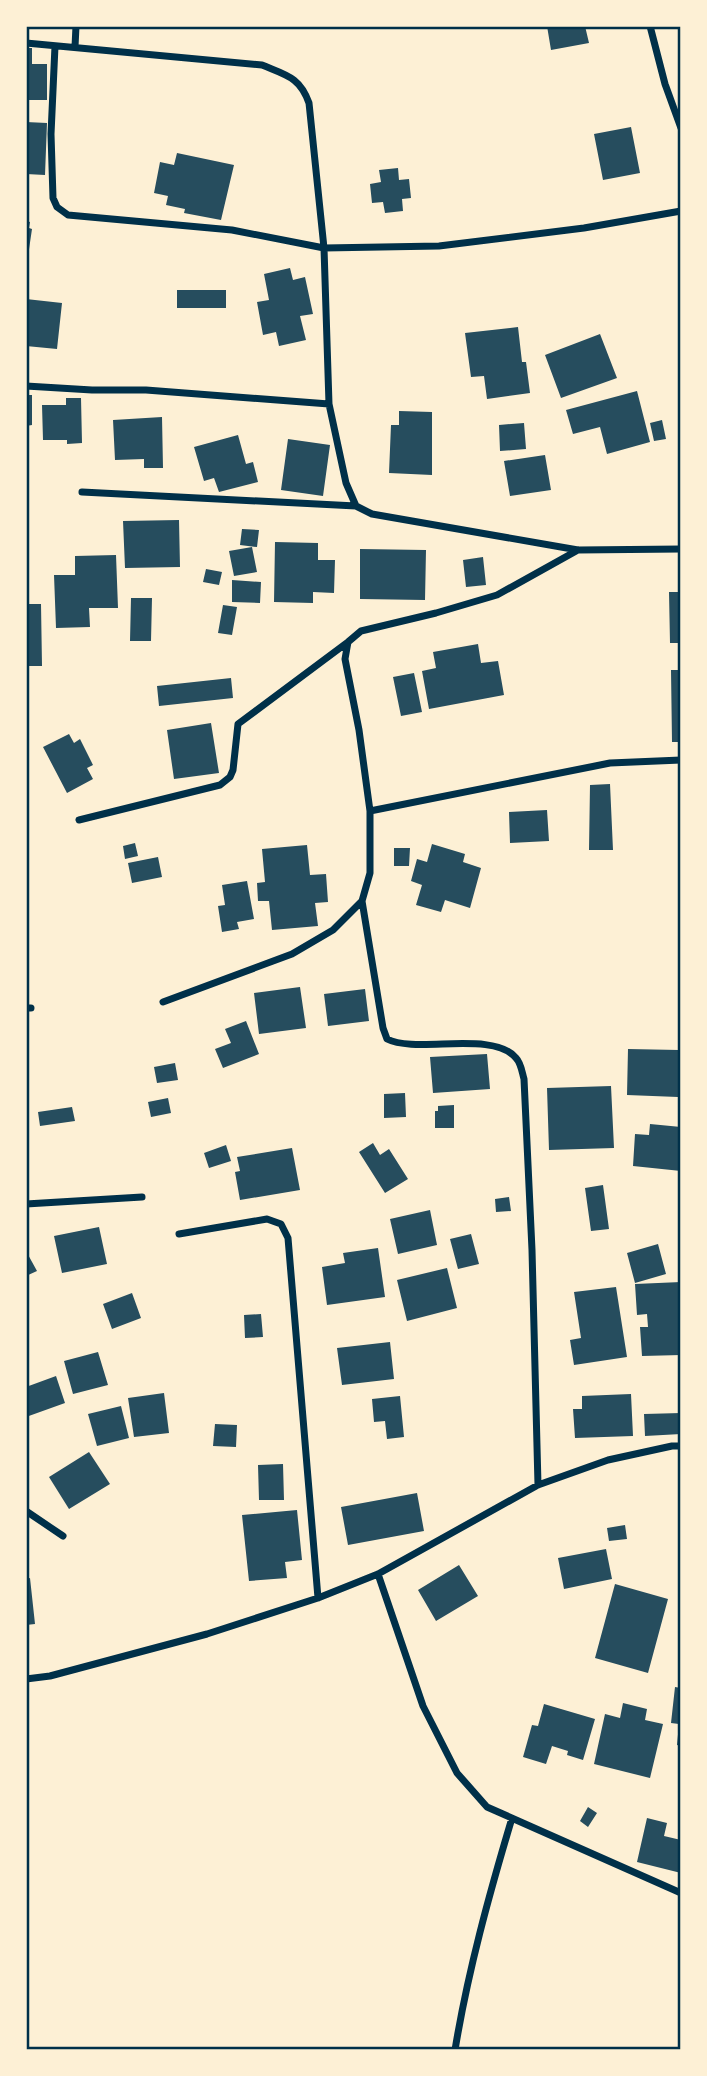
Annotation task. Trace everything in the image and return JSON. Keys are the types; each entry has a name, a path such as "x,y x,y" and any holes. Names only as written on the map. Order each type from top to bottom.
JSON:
{"street":[{"path":"75,47 76,26"},
{"path":"650,26 665,84 681,128"},
{"path":"26,43 262,65 297,80 306,92 310,103 324,248 329,404 346,483 356,506"},
{"path":"55,46 51,134 53,198 57,207 68,215 232,230 324,248 439,246 584,228 681,211"},
{"path":"26,386 146,390 329,404"},
{"path":"82,492 356,506 372,514 578,551 681,549"},
{"path":"79,820 220,785 230,777 233,770 238,724 361,631 436,613 497,594 578,551"},
{"path":"348,642 345,659 359,730 370,811 370,873 362,901 387,1039 396,1043 449,1042 504,1048 518,1059 524,1079 533,1250 538,1485"},
{"path":"370,811 610,763 681,760"},
{"path":"163,1002 292,954 333,930 362,901"},
{"path":"26,1204 142,1197"},
{"path":"179,1234 267,1219 281,1224 288,1238 318,1598"},
{"path":"26,1679 50,1676 206,1634 318,1598 378,1574 538,1485 608,1460 681,1446"},
{"path":"26,1510 62,1536"},
{"path":"378,1574 423,1706 457,1773 487,1807 681,1893"},
{"path":"455,2050 464,1994 512,1818"}],"building":[{"path":"547,26 585,26 589,43 551,50"},
{"path":"26,48 32,48 32,64 47,64 47,100 26,100"},
{"path":"26,122 47,123 45,175 26,174"},
{"path":"631,127 640,173 603,180 594,134"},
{"path":"177,153 234,165 221,220 184,213 185,209 166,205 168,196 154,193 160,162 174,165"},
{"path":"398,168 399,180 409,179 411,198 402,199 403,211 385,213 383,202 372,203 370,184 381,182 379,170"},
{"path":"26,221 30,222 29,228 32,229 28,256"},
{"path":"290,268 293,280 305,277 313,314 300,316 306,340 279,346 276,332 263,335 257,302 269,300 264,274"},
{"path":"177,290 226,290 226,308 177,308"},
{"path":"26,299 62,303 57,349 26,346"},
{"path":"518,327 522,362 526,362 530,393 487,399 484,376 471,377 465,333"},
{"path":"600,334 617,378 561,398 545,355"},
{"path":"637,391 650,442 607,454 600,427 573,434 566,410"},
{"path":"26,395 32,395 32,425 26,426"},
{"path":"66,398 81,398 82,443 67,444 67,440 43,440 42,405 66,405"},
{"path":"399,411 432,412 432,475 389,473 391,425 399,425"},
{"path":"162,417 163,468 144,468 144,459 115,460 113,420"},
{"path":"662,420 666,439 654,441 650,423"},
{"path":"524,423 526,449 500,451 499,425"},
{"path":"238,435 246,464 253,462 258,482 219,492 214,478 204,481 194,447"},
{"path":"288,439 330,445 323,496 281,490"},
{"path":"545,455 551,490 510,496 504,461"},
{"path":"179,520 180,567 125,568 123,521"},
{"path":"242,529 259,530 257,547 240,545"},
{"path":"275,542 318,543 318,560 335,560 334,593 313,592 313,603 274,602"},
{"path":"252,547 257,572 234,576 229,551"},
{"path":"360,549 426,550 425,600 360,599"},
{"path":"116,555 118,608 89,608 90,627 56,628 54,575 75,575 75,556"},
{"path":"483,557 486,585 466,587 463,560"},
{"path":"206,569 222,572 219,585 203,582"},
{"path":"232,580 261,582 260,603 232,602"},
{"path":"669,592 681,592 681,643 670,643"},
{"path":"131,598 152,598 151,641 130,641"},
{"path":"26,604 41,604 42,666 26,666"},
{"path":"223,605 237,607 232,635 218,633"},
{"path":"478,644 481,663 498,661 504,695 429,709 422,671 436,668 433,652"},
{"path":"671,670 681,670 681,742 672,742"},
{"path":"414,673 422,712 401,716 393,677"},
{"path":"231,678 233,698 159,706 157,686"},
{"path":"211,723 219,773 174,779 167,730"},
{"path":"69,734 74,743 80,739 93,765 87,768 93,779 67,793 43,747"},
{"path":"610,784 613,850 589,850 590,785"},
{"path":"547,810 549,841 510,843 509,812"},
{"path":"135,843 138,856 125,859 123,846"},
{"path":"432,844 465,854 463,862 481,868 470,908 445,900 441,912 416,905 422,885 411,881 417,859 427,862"},
{"path":"307,845 310,875 326,874 328,902 315,903 318,926 272,930 269,901 258,901 257,883 265,882 262,849"},
{"path":"394,848 410,848 409,866 394,866"},
{"path":"158,857 162,877 132,883 128,863"},
{"path":"247,881 254,919 237,922 239,929 222,932 218,906 225,905 222,885"},
{"path":"300,987 306,1028 259,1034 254,993"},
{"path":"365,989 369,1021 328,1026 324,994"},
{"path":"246,1021 259,1054 223,1068 215,1049 231,1043 225,1029"},
{"path":"628,1049 679,1050 678,1097 627,1095"},
{"path":"487,1054 490,1089 433,1093 430,1057"},
{"path":"175,1063 178,1080 157,1083 154,1067"},
{"path":"611,1086 614,1148 549,1150 547,1088"},
{"path":"405,1093 406,1117 384,1118 384,1094"},
{"path":"168,1098 171,1113 151,1117 148,1102"},
{"path":"454,1105 454,1128 435,1128 435,1111 438,1111 438,1106"},
{"path":"72,1107 75,1121 40,1126 38,1112"},
{"path":"650,1124 681,1127 681,1171 633,1166 635,1134 649,1135"},
{"path":"373,1143 380,1155 389,1149 408,1179 385,1193 359,1152"},
{"path":"226,1145 231,1161 209,1168 204,1153"},
{"path":"292,1148 300,1190 240,1200 235,1172 240,1171 237,1157"},
{"path":"603,1185 609,1229 591,1231 585,1188"},
{"path":"509,1197 511,1211 496,1212 495,1199"},
{"path":"430,1210 437,1245 398,1254 390,1219"},
{"path":"99,1227 107,1264 62,1273 54,1236"},
{"path":"471,1234 479,1264 458,1269 450,1239"},
{"path":"658,1244 666,1274 635,1283 627,1253"},
{"path":"378,1248 385,1297 327,1305 322,1267 345,1263 343,1253"},
{"path":"26,1251 37,1271 26,1276"},
{"path":"447,1268 457,1308 407,1321 397,1280"},
{"path":"681,1282 681,1355 642,1356 640,1327 648,1327 647,1314 637,1315 635,1284"},
{"path":"616,1287 627,1357 574,1365 570,1340 581,1338 574,1292"},
{"path":"132,1293 141,1318 112,1329 103,1304"},
{"path":"261,1314 263,1337 245,1338 244,1315"},
{"path":"390,1342 394,1379 342,1385 337,1348"},
{"path":"98,1352 108,1385 73,1394 64,1361"},
{"path":"56,1376 65,1403 26,1417 26,1387"},
{"path":"164,1393 169,1433 134,1437 128,1398"},
{"path":"631,1394 633,1436 575,1438 573,1409 582,1409 582,1396"},
{"path":"400,1396 404,1437 387,1439 385,1421 374,1422 372,1399"},
{"path":"121,1406 129,1438 97,1446 88,1414"},
{"path":"681,1413 681,1434 645,1436 644,1414"},
{"path":"215,1424 237,1425 236,1447 213,1446"},
{"path":"89,1452 110,1484 69,1509 49,1477"},
{"path":"283,1464 284,1500 259,1500 258,1465"},
{"path":"417,1493 424,1531 348,1545 341,1507"},
{"path":"297,1510 302,1560 285,1562 287,1578 249,1581 242,1515"},
{"path":"625,1525 627,1539 609,1541 607,1528"},
{"path":"606,1549 612,1579 564,1589 558,1558"},
{"path":"459,1565 478,1596 436,1621 418,1590"},
{"path":"30,1578 35,1624 26,1625 26,1579"},
{"path":"615,1584 668,1599 648,1673 595,1658"},
{"path":"675,1687 681,1688 681,1746 677,1745 679,1724 671,1723"},
{"path":"623,1703 647,1709 645,1720 663,1724 650,1778 594,1764 605,1714 620,1718"},
{"path":"544,1704 595,1719 583,1760 552,1746 546,1764 523,1757 532,1725 538,1726"},
{"path":"588,1807 597,1813 588,1827 580,1821"},
{"path":"647,1818 667,1823 664,1836 681,1840 681,1873 637,1862"}]}
